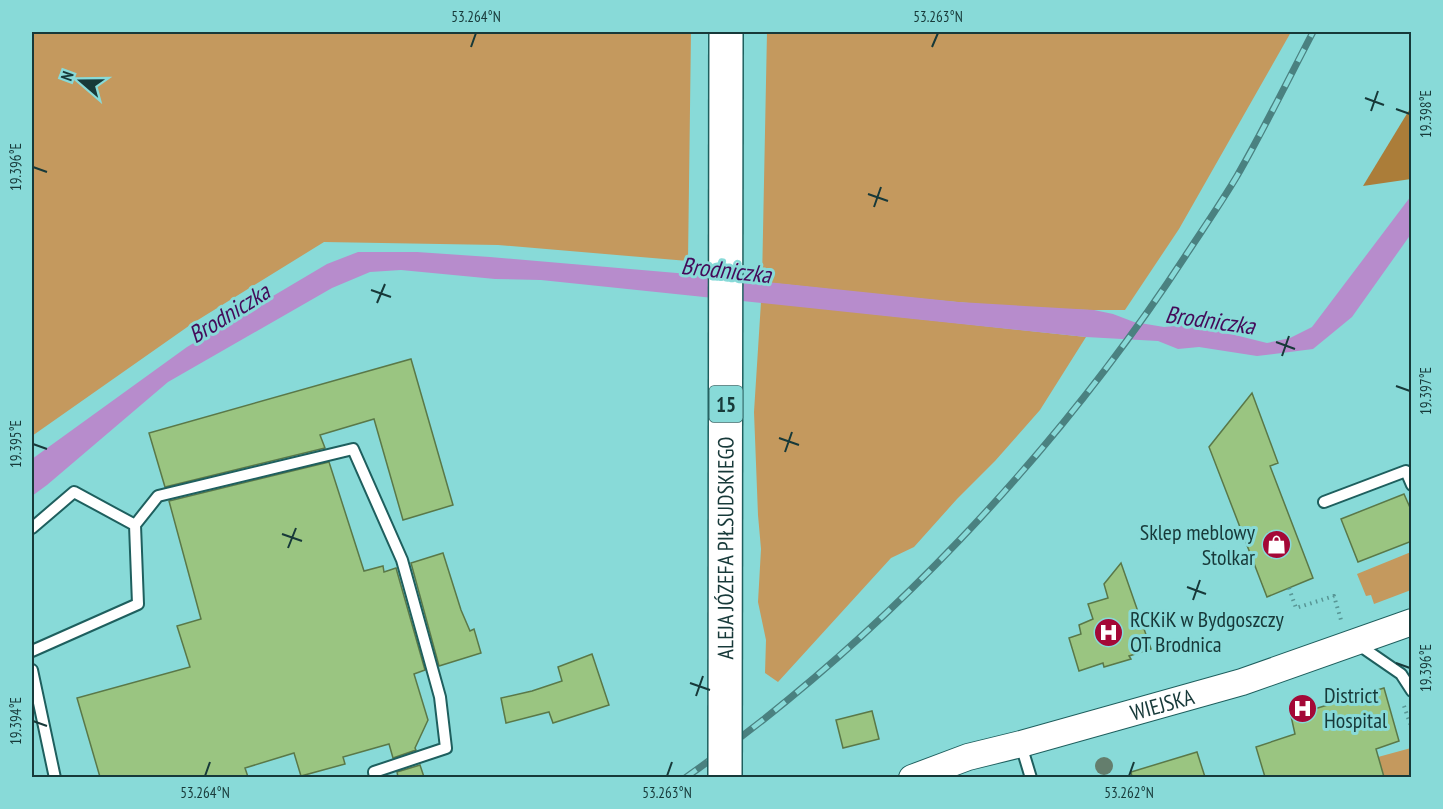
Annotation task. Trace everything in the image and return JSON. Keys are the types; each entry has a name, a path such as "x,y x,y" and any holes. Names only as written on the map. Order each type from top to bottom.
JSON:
{"main road":[{"name":"ALEJA JÓZEFA PIŁSUDSKIEGO","path":"725,777 726,32"}],"street":[{"name":"WIEJSKA","path":"912,777 968,757 1242,682 1349,634 1412,622"}],"lane":[{"path":"32,651 138,604 135,525 158,496 353,448 402,560 440,697 446,748 374,772 375,777"},
{"path":"1324,502 1406,471 1412,485"},
{"path":"32,528 74,492 135,525"},
{"path":"1349,634 1401,674 1412,691"},
{"path":"32,670 56,777"},
{"path":"1021,744 1031,777"}],"path":[{"path":"1290,588 1296,608 1334,596 1349,634"}],"shaded area":[{"path":"32,32 691,32 688,261 498,245 324,242 193,323 32,436"},
{"path":"767,32 1291,32 1179,229 1125,310 1080,310 989,305 762,282"},
{"path":"1411,107 1411,179 1363,186"},
{"path":"1411,196 1411,234 1352,317 1313,349 1257,356 1199,347 1178,349 1158,341 1086,337 541,280 495,279 401,270 370,272 332,288 168,382 32,496 32,459 187,347 327,264 358,252 417,252 490,257 700,275 959,302 1094,310 1134,322 1164,327 1187,325 1267,343 1290,338 1312,327"},
{"path":"761,302 1086,337 1040,410 995,461 914,547 891,558 778,682 765,673 766,640 758,602 761,549 754,412"},
{"path":"1411,552 1411,590 1374,604 1371,595 1366,596 1357,574"},
{"path":"1411,748 1411,777 1384,777 1378,757"}],"building":[{"path":"411,359 453,505 403,520 374,419 320,435 325,448 165,487 149,433"},
{"path":"1252,393 1278,463 1270,466 1313,578 1267,597 1209,447"},
{"path":"329,462 364,571 383,566 384,572 396,568 425,670 414,674 428,720 416,750 393,758 389,744 343,757 345,764 301,776 294,753 245,768 248,777 100,777 77,698 190,667 177,626 201,619 169,501"},
{"path":"1404,494 1412,512 1412,541 1358,562 1341,519"},
{"path":"443,553 461,610 470,631 474,629 481,653 439,666 411,563"},
{"path":"1121,563 1151,649 1129,656 1131,659 1104,667 1103,663 1079,671 1069,638 1081,634 1079,625 1093,619 1088,604 1108,598 1104,584"},
{"path":"592,654 609,705 553,723 549,712 506,723 501,698 562,681 558,667"},
{"path":"1384,688 1399,741 1376,749 1384,777 1265,777 1256,747 1295,734 1291,716"},
{"path":"872,711 879,739 843,748 836,720"},
{"path":"1197,752 1205,777 1132,777 1131,772"},
{"path":"420,765 424,777 398,777 397,772"}],"railway":[{"path":"685,778 757,725 827,667 895,605 960,540 1022,472 1081,401 1135,329 1186,255 1237,176 1313,32"}],"place":[{"name":"Sklep meblowy Stolkar","path":"1276,545"},
{"name":"RCKiK w Bydgoszczy OT Brodnica","path":"1109,632"},
{"name":"District Hospital","path":"1303,708"}],"water label":[{"name":"Brodniczka","path":"726,270"},
{"name":"Brodniczka","path":"229,313"},
{"name":"Brodniczka","path":"1210,320"}]}
